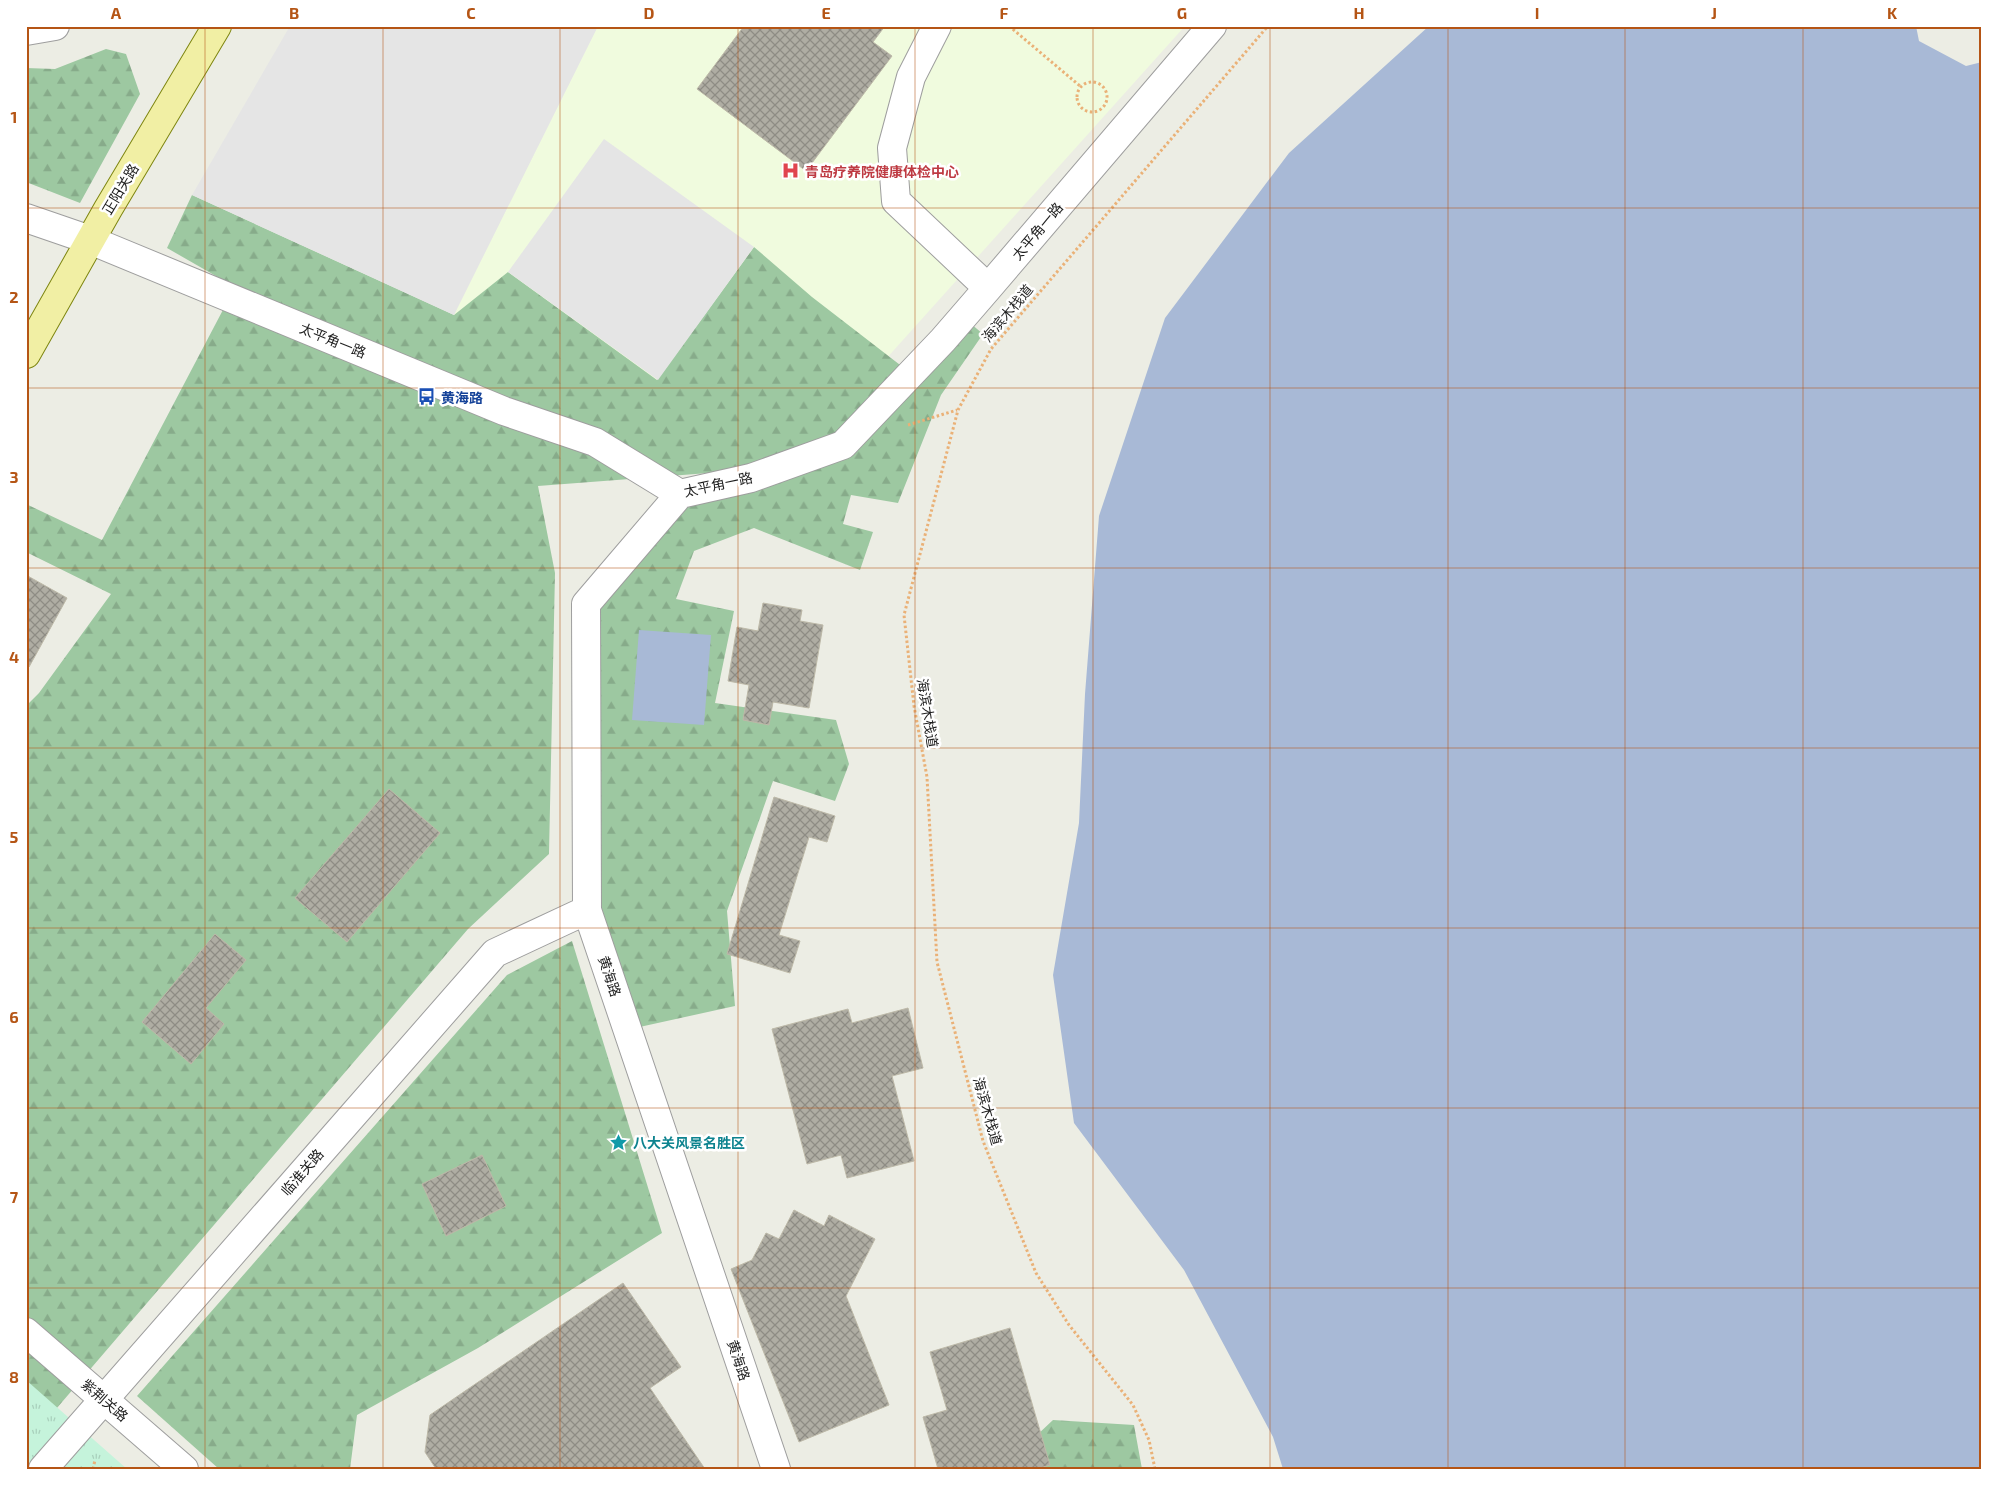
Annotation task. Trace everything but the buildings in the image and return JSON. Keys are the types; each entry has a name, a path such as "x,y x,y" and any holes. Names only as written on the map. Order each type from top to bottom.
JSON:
{"main road":[{"name":"正阳关路","path":"26,354 90,240 217,26"}],"street":[{"path":"26,31 55,26"},
{"path":"936,26 911,78 892,148 896,201 988,288"},
{"name":"太平角一路","path":"26,218 90,240 504,411 594,442 680,494 751,478 843,445 943,340 1212,26"},
{"name":"黄海路","path":"680,494 586,604 587,910 776,1469"},
{"name":"临淮关路","path":"42,1469 495,953 587,910"},
{"name":"紫荆关路","path":"26,1332 184,1469"}],"path":[{"path":"1010,26 1080,86"},
{"name":"海滨木栈道","path":"1155,1469 1149,1440 1133,1405 1069,1326 1036,1273 983,1140 937,962 927,777 914,706 904,615 958,410 991,349 1268,26"},
{"path":"1089,82 1100,84 1106,92 1107,102 1096,112 1086,112 1077,100 1076,95 1080,86 1089,82"}],"shaded area":[{"path":"290,26 598,26 454,315 192,195"},
{"name":"青岛疗养院健康体检中心","path":"598,26 1185,26 832,419 433,356"},
{"path":"604,139 754,247 658,380 508,272"}],"green space":[{"path":"106,49 126,54 140,94 80,203 26,182 26,68 55,69"},
{"path":"192,195 454,315 508,272 657,380 754,247 812,297 904,368 833,437 748,470 538,486 555,573 549,854 468,929 26,1444 26,706 39,693 111,594 26,552 26,504 102,540 235,287 167,248"},
{"path":"970,323 983,334 941,395 898,503 851,495 843,524 873,532 860,570 754,528 694,551 676,599 734,611 715,703 836,720 849,764 835,801 773,781 727,911 735,1006 635,1028 594,909 593,608 684,501 840,455"},
{"path":"572,941 662,1233 478,1348 357,1415 350,1469 219,1469 137,1396 507,975"},
{"path":"26,1380 127,1469 26,1469"},
{"path":"1053,1420 1134,1425 1142,1469 1001,1469"}],"water":[{"path":"1429,26 1916,26 1919,41 1966,66 1982,62 1982,1469 1283,1469 1273,1437 1184,1270 1074,1123 1053,975 1079,823 1085,694 1099,516 1165,318 1289,153"},
{"path":"639,630 711,635 704,725 632,720"}],"place":[{"name":"青岛疗养院健康体检中心","path":"791,171"},
{"name":"黄海路","path":"427,397"},
{"name":"八大关风景名胜区","path":"619,1142"}]}
